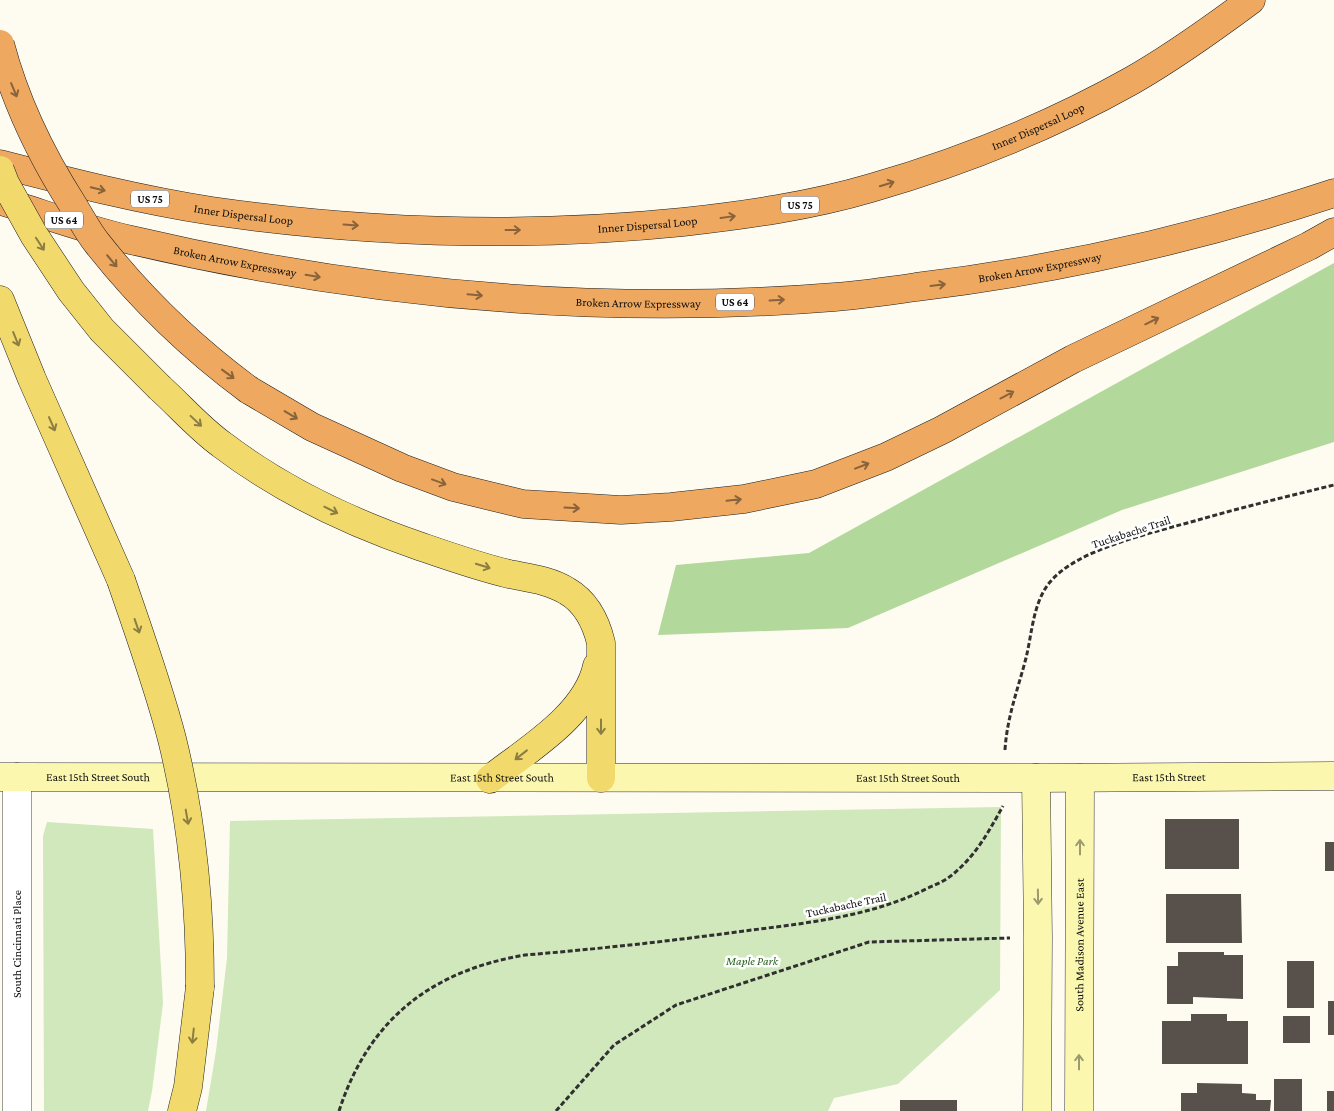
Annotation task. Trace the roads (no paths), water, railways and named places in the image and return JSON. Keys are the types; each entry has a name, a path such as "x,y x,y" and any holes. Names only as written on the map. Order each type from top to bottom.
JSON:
{"highway":[{"name":"Inner Dispersal Loop","path":"0,164 108,191 209,210 302,222 396,229 562,230 665,224 716,218 820,201 868,189 921,173 991,147 1041,126 1132,80 1181,50 1251,0"},
{"path":"0,44 9,77 32,131 60,184 96,242 136,291 218,367 249,390 312,427 402,468 453,487 523,504 621,510 671,507 744,499 816,484 886,457 942,430 1073,360 1309,246 1334,232"},
{"name":"Broken Arrow Expressway","path":"0,201 128,239 234,262 360,283 408,289 587,303 700,304 836,297 974,280 1096,258 1155,245 1334,193"}],"main road":[{"path":"0,170 5,183 34,235 71,290 102,330 220,444 266,475 331,510 418,546 508,574 543,580 569,592 585,606 598,630 602,643 602,778"},
{"path":"0,300 32,379 121,580 153,670 172,739 191,837 200,946 200,988 188,1087 182,1111"},
{"path":"490,779 552,730 581,703 595,674 602,643"},
{"name":"East 15th Street","path":"1004,778 1334,776"},
{"name":"East 15th Street South","path":"8,777 490,779 1004,778"},
{"path":"1036,778 1038,938 1037,1111"},
{"name":"South Madison Avenue East","path":"1079,1111 1080,778"}],"street":[{"name":"South Cincinnati Place","path":"8,777 17,1111"}],"park label":[{"name":"Maple Park","path":"752,961"}]}
